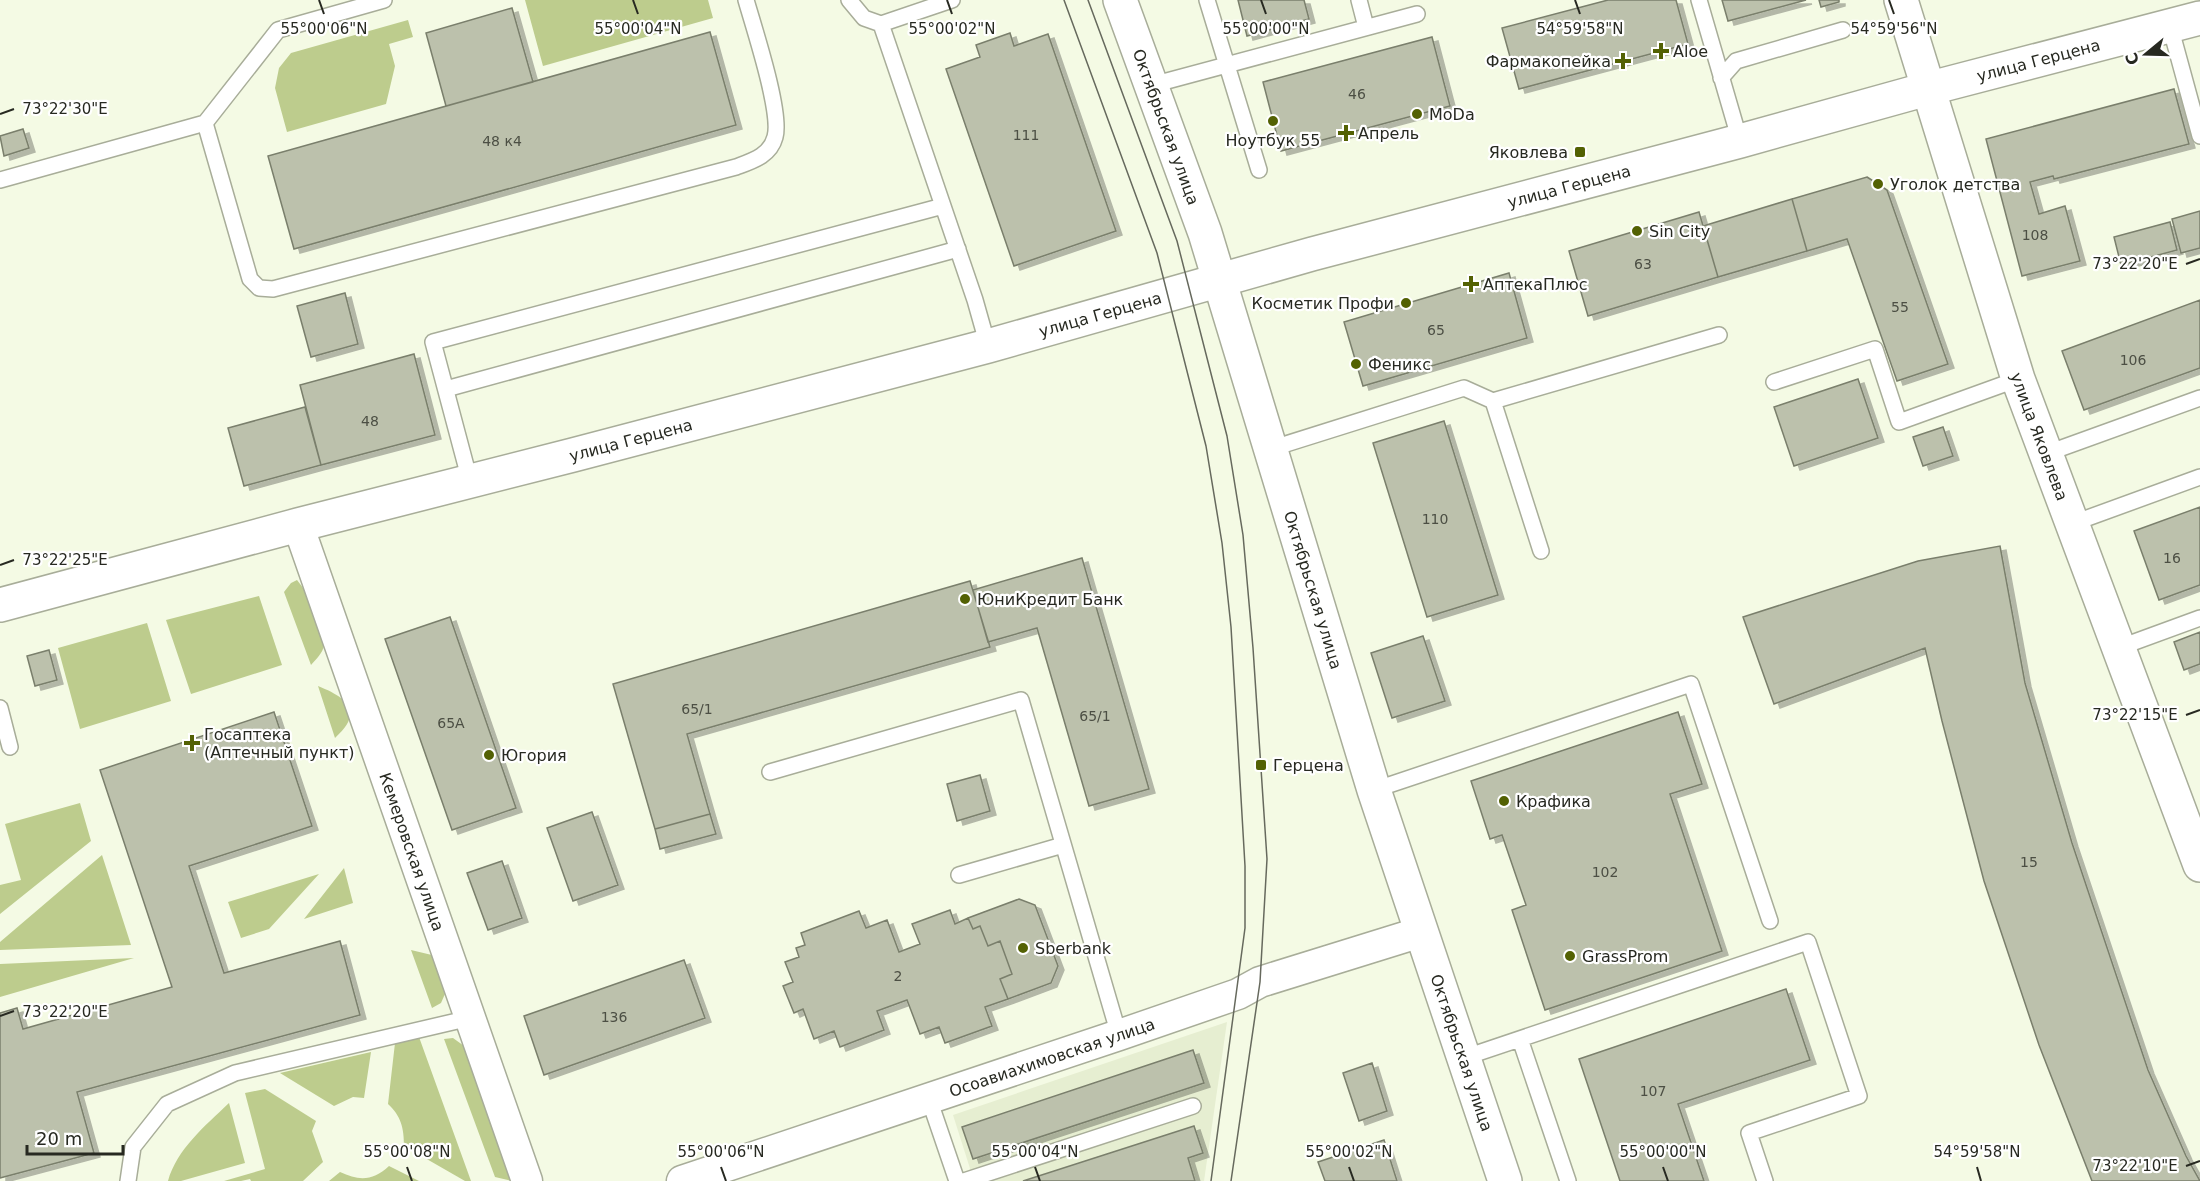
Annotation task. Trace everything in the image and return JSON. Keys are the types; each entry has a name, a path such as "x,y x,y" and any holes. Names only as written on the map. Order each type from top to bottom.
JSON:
{"main road":[{"name":"Октябрьская улица","path":"1120,0 1220,281 1374,790 1505,1181"},
{"name":"улица Яковлева","path":"1901,0 2018,379 2198,855"},
{"name":"улица Герцена","path":"0,605 298,525 988,346 1324,251 2185,22"}],"street":[{"name":"Кемеровская улица","path":"298,525 527,1181"},
{"name":"Осоавиахимовская улица","path":"682,1181 1119,1035 1238,994 1260,982 1421,932"}],"lane":[{"path":"0,180 205,123 278,30 384,0"},
{"path":"205,123 250,279 259,288 273,289 736,167 761,158 775,138 775,111 746,0"},
{"path":"849,0 864,18 881,24 952,0"},
{"path":"1207,0 1259,170"},
{"path":"1359,0 1366,27"},
{"path":"1699,0 1740,141"},
{"path":"1152,85 1417,14"},
{"path":"2185,22 2200,136"},
{"path":"881,24 958,249 988,346"},
{"path":"1721,78 1736,60 1843,30"},
{"path":"470,481 433,342 943,206"},
{"path":"446,389 958,249"},
{"path":"1270,449 1464,388 1493,401 1719,335"},
{"path":"1774,382 1875,349 1899,422 2018,379"},
{"path":"2045,454 2200,398"},
{"path":"1493,401 1540,551"},
{"path":"2071,524 2200,477"},
{"path":"2118,648 2200,618"},
{"path":"1374,790 1691,684 1770,921"},
{"path":"770,772 1022,700 1119,1035"},
{"path":"0,708 10,747"},
{"path":"959,875 1064,845"},
{"path":"1464,1058 1808,942 1859,1096 1749,1133 1765,1181"},
{"path":"128,1181 133,1147 167,1104 235,1073 470,1018"},
{"path":"1520,1039 1568,1181"},
{"path":"929,1099 957,1181"},
{"path":"964,1181 1193,1106"}],"shaded area":[{"path":"1227,1022 1204,1181 974,1181 953,1115"}],"green space":[{"path":"525,0 708,0 713,18 543,66"},
{"path":"408,20 413,37 389,44 395,66 386,104 287,132 275,88 279,68 291,53"},
{"path":"297,580 307,593 321,620 325,638 319,656 311,665 284,592 291,583"},
{"path":"259,596 282,665 191,694 166,620"},
{"path":"147,623 171,701 80,729 58,648"},
{"path":"318,686 337,696 349,707 349,721 335,738"},
{"path":"80,803 91,841 0,914 0,885 21,880 5,824"},
{"path":"102,855 131,945 0,950 0,942"},
{"path":"344,868 353,903 304,919"},
{"path":"319,874 269,929 241,938 228,902"},
{"path":"411,950 436,956 448,987 441,1003 432,1008"},
{"path":"134,958 0,997 0,964"},
{"path":"419,1037 471,1181 465,1181 404,1146 401,1123 388,1104 395,1043"},
{"path":"453,1038 471,1051 512,1181 495,1177 444,1039"},
{"path":"371,1052 364,1098 353,1097 334,1106 280,1073"},
{"path":"265,1089 316,1121 312,1131 323,1162 303,1181 251,1181 250,1179 224,1181 265,1169 245,1093"},
{"path":"229,1103 245,1163 181,1181 168,1181 172,1169 185,1148"},
{"path":"389,1166 419,1181 329,1181 340,1172 353,1177 371,1177"}],"building":[{"path":"1238,0 1304,0 1309,19 1247,36"},
{"path":"1608,0 1676,0 1688,44 1519,89 1502,28"},
{"path":"1722,0 1806,0 1728,21"},
{"path":"1819,0 1839,0 1839,2 1821,7"},
{"path":"512,8 533,82 446,106 426,33"},
{"path":"710,32 736,125 294,249 268,156"},
{"path":"1010,33 1014,46 1048,34 1116,231 1014,266 946,69 980,57 976,45"},
{"path":"1432,37 1450,106 1281,151 1263,82"},
{"path":"2174,89 2189,144 2054,179 2053,176 2030,182 2039,214 2065,206 2080,261 2022,276 1986,139"},
{"path":"23,129 29,148 4,156 0,136"},
{"path":"1867,177 1887,190 1948,364 1897,381 1847,239 1807,251 1792,199"},
{"path":"1792,199 1807,251 1718,277 1703,226"},
{"path":"2200,211 2200,248 2181,253 2172,219"},
{"path":"1699,212 1718,277 1588,316 1569,251"},
{"path":"2170,222 2177,250 2121,265 2114,237"},
{"path":"1509,273 1527,338 1363,386 1344,322"},
{"path":"345,293 358,344 311,357 297,306"},
{"path":"2200,300 2200,368 2084,410 2062,351"},
{"path":"414,354 435,435 321,465 300,385"},
{"path":"1858,379 1878,438 1794,466 1774,407"},
{"path":"305,407 321,465 244,486 228,428"},
{"path":"1444,421 1498,595 1427,617 1373,443"},
{"path":"1943,427 1953,456 1923,466 1913,437"},
{"path":"2200,507 2200,585 2159,600 2134,531"},
{"path":"2000,546 2025,683 2072,843 2148,1070 2186,1156 2200,1181 2092,1181 2039,1045 1984,881 1925,648 1774,704 1743,617 1918,561"},
{"path":"1082,558 1149,789 1089,806 1037,628 988,642 973,590"},
{"path":"970,581 990,647 687,734 710,814 655,829 613,684"},
{"path":"450,617 516,808 452,830 385,639"},
{"path":"2200,632 2200,664 2184,670 2174,642"},
{"path":"1423,636 1445,701 1392,718 1371,653"},
{"path":"49,650 57,680 35,686 27,656"},
{"path":"274,712 312,826 189,866 224,973 340,941 360,1015 77,1092 94,1153 0,1178 0,1013 17,1008 23,1029 172,987 100,770"},
{"path":"1678,712 1702,784 1670,794 1722,951 1545,1010 1512,910 1526,905 1502,835 1490,839 1471,781"},
{"path":"980,775 990,811 957,821 947,784"},
{"path":"592,812 618,885 573,901 547,828"},
{"path":"710,814 716,834 660,849 655,829"},
{"path":"502,861 522,918 488,930 467,873"},
{"path":"1019,899 1035,905 1058,966 1051,983 1008,999 1000,979 1012,974 1000,941 988,946 980,926 973,929 968,918"},
{"path":"950,910 955,924 968,918 973,929 980,926 988,946 1000,941 1012,974 1000,979 1008,999 985,1007 992,1026 945,1043 939,1027 920,1034 907,1000 877,1011 884,1030 840,1047 834,1031 814,1039 803,1009 794,1013 783,986 793,982 785,962 799,957 796,948 805,945 801,933 859,911 866,928 887,920 899,952 920,944 912,924"},
{"path":"684,960 705,1018 544,1075 524,1016"},
{"path":"1786,989 1810,1060 1678,1104 1704,1181 1620,1181 1579,1059"},
{"path":"1193,1050 1204,1083 973,1159 962,1127"},
{"path":"1372,1063 1387,1111 1359,1121 1343,1073"},
{"path":"1194,1126 1203,1153 1188,1158 1195,1181 1023,1181"},
{"path":"1384,1140 1397,1181 1325,1181 1318,1162"}],"tram line":[{"path":"1064,0 1157,253 1206,446 1222,543 1231,627 1245,866 1245,928 1211,1181"},
{"path":"1088,0 1177,241 1227,436 1243,535 1267,859 1260,982 1231,1181"}],"place":[{"name":"Aloe","path":"1661,51"},
{"name":"Фармакопейка","path":"1623,61"},
{"name":"МоDa","path":"1417,114"},
{"name":"Ноутбук 55","path":"1273,121"},
{"name":"Апрель","path":"1346,133"},
{"name":"Яковлева","path":"1580,152"},
{"name":"Уголок детства","path":"1878,184"},
{"name":"Sin City","path":"1637,231"},
{"name":"АптекаПлюс","path":"1471,284"},
{"name":"Косметик Профи","path":"1406,303"},
{"name":"Феникс","path":"1356,364"},
{"name":"ЮниКредит Банк","path":"965,599"},
{"name":"Госаптека (Аптечный пункт)","path":"192,743"},
{"name":"Югория","path":"489,755"},
{"name":"Герцена","path":"1261,765"},
{"name":"Крафика","path":"1504,801"},
{"name":"Sberbank","path":"1023,948"},
{"name":"GrassProm","path":"1570,956"}]}
